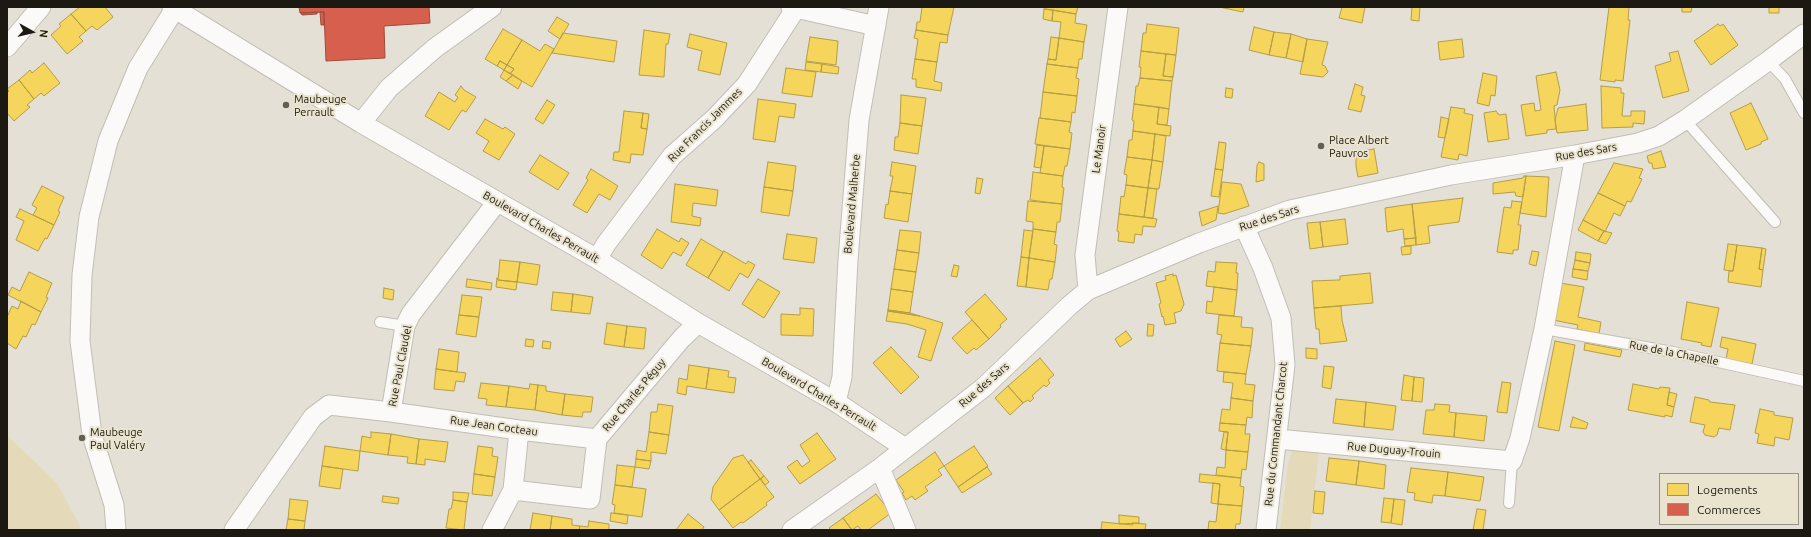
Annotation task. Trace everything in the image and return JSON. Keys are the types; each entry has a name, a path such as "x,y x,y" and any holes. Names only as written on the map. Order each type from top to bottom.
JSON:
{"street":[{"path":"7,46 41,7"},
{"path":"362,122 389,88 435,48 492,7"},
{"path":"794,7 876,26"},
{"name":"Rue Francis Jammes","path":"597,260 606,244 672,156 714,119 747,84 794,7"},
{"name":"Boulevard Malherbe","path":"836,402 842,377 848,260 859,120 879,7"},
{"name":"Le Manoir","path":"1088,290 1085,255 1118,7"},
{"path":"116,530 114,505 92,435 80,341 82,276 89,217 108,141 138,68 174,8"},
{"name":"Boulevard Charles Perrault","path":"174,8 362,122 597,260 698,323 836,402 905,448"},
{"name":"Rue des Sars","path":"792,530 880,468 983,388 1069,306 1088,290 1244,226 1290,210 1451,175 1575,155 1638,143 1659,136 1685,120 1804,34"},
{"path":"1512,461 1520,438 1544,329 1575,155"},
{"name":"Rue Paul Claudel","path":"234,530 313,417 329,405 391,412 406,326 411,314 497,202"},
{"name":"Rue du Commandant Charcot","path":"1244,226 1281,318 1285,365 1266,530"},
{"name":"Rue Charles Péguy","path":"513,490 590,499 597,439 682,338 698,323"},
{"name":"Rue Jean Cocteau","path":"391,412 519,430 597,439"},
{"path":"492,530 513,490 519,430"},
{"name":"Rue Duguay-Trouin","path":"1277,439 1512,461"},
{"path":"880,468 906,530"}],"lane":[{"path":"1768,61 1785,79 1804,113"},
{"path":"1685,120 1775,222"},
{"path":"380,322 406,326"},
{"name":"Rue de la Chapelle","path":"1544,329 1673,352 1804,381"},
{"path":"1509,503 1512,461"}],"shaded area":[{"path":"7,435 57,483 82,530 7,530"},
{"path":"1297,449 1319,452 1310,530 1280,530 1288,464 1292,452"}],"building: Logements":[{"path":"80,7 105,7 113,17 97,30 92,26 86,31 71,14"},
{"path":"922,7 954,7 948,35 916,30 917,22 920,22"},
{"path":"1045,7 1078,7 1076,14 1045,9"},
{"path":"1219,7 1244,7 1243,12"},
{"path":"1342,7 1365,7 1362,23 1339,18"},
{"path":"1412,7 1420,7 1419,21 1411,20"},
{"path":"1609,7 1629,7 1628,20 1630,20 1623,81 1615,80 1615,82 1600,80"},
{"path":"1682,7 1692,7 1691,12 1682,12"},
{"path":"1769,7 1779,7 1779,13 1769,13"},
{"path":"1044,9 1053,10 1052,21 1043,19"},
{"path":"1053,10 1076,14 1075,23 1087,25 1084,42 1059,38 1061,22 1052,21"},
{"path":"71,14 86,31 79,37 83,41 67,54 51,35 61,26 59,24"},
{"path":"557,17 569,24 560,39 548,31"},
{"path":"1147,24 1179,28 1176,55 1141,51 1143,33 1146,33"},
{"path":"1718,24 1720,26 1723,24 1738,45 1711,65 1694,41"},
{"path":"1254,27 1274,32 1269,55 1249,50"},
{"path":"503,29 522,40 507,65 500,61 497,66 485,59"},
{"path":"644,30 670,34 668,44 666,44 664,77 639,75"},
{"path":"916,30 948,35 947,43 940,42 937,62 915,59 918,39 914,38"},
{"path":"1274,32 1291,34 1286,58 1269,55"},
{"path":"563,33 617,41 614,62 552,53"},
{"path":"690,34 727,43 720,75 698,70 702,51 687,47"},
{"path":"1291,34 1307,39 1303,62 1286,58"},
{"path":"810,37 838,41 836,65 806,61"},
{"path":"1051,37 1059,38 1056,60 1048,59"},
{"path":"1059,38 1084,42 1082,59 1079,59 1078,68 1047,64 1048,59 1056,60"},
{"path":"1307,39 1328,42 1322,65 1325,66 1328,72 1323,77 1300,74"},
{"path":"1462,39 1464,57 1440,60 1438,42"},
{"path":"522,40 540,51 545,44 554,49 532,87 510,74 514,69 507,65"},
{"path":"1141,51 1166,54 1163,76 1173,77 1172,81 1140,78 1141,67 1139,67"},
{"path":"1678,51 1689,91 1663,98 1655,66 1671,61 1669,53"},
{"path":"1166,54 1176,55 1173,77 1163,76"},
{"path":"915,59 937,62 934,81 942,83 941,91 916,87 916,79 912,79"},
{"path":"500,61 507,65 504,70 497,66"},
{"path":"806,62 822,64 821,72 805,70"},
{"path":"44,63 60,83 44,96 41,93 34,99 19,80 30,70 32,73"},
{"path":"822,64 839,67 838,74 821,72"},
{"path":"1047,64 1078,68 1076,78 1079,79 1077,96 1043,92"},
{"path":"507,65 514,69 510,74 504,70"},
{"path":"786,68 816,72 812,97 782,93"},
{"path":"504,70 513,75 506,81 500,77"},
{"path":"1556,72 1560,90 1557,105 1554,106 1556,129 1547,130 1547,133 1526,136 1521,105 1534,103 1535,111 1541,110 1536,76"},
{"path":"1483,73 1497,76 1495,96 1491,95 1489,106 1477,103"},
{"path":"513,75 522,81 518,89 506,81"},
{"path":"1140,78 1172,81 1169,109 1134,104 1136,86 1138,86"},
{"path":"19,80 34,99 27,105 30,107 14,121 7,113 7,93 9,91 7,89"},
{"path":"1355,84 1363,87 1361,95 1365,96 1361,112 1348,109"},
{"path":"461,86 464,90 476,97 466,112 462,110 449,130 425,116 439,92 455,102 458,97 455,95"},
{"path":"1601,86 1621,88 1621,93 1624,93 1622,116 1631,116 1631,111 1645,111 1644,124 1633,123 1633,127 1602,128"},
{"path":"1226,88 1233,89 1232,98 1225,97"},
{"path":"1043,92 1077,96 1075,113 1072,112 1071,122 1040,118"},
{"path":"901,95 926,98 922,126 900,123"},
{"path":"758,99 796,104 794,118 779,116 775,142 753,139"},
{"path":"547,100 555,105 543,124 535,119"},
{"path":"1751,103 1768,139 1761,142 1761,144 1746,150 1730,113"},
{"path":"1134,104 1159,107 1157,124 1171,126 1170,136 1133,131 1134,121 1132,120"},
{"path":"1586,104 1588,130 1557,133 1555,120 1558,108"},
{"path":"1159,107 1169,109 1167,125 1157,124"},
{"path":"1451,107 1465,109 1464,113 1473,115 1467,156 1459,154 1458,160 1441,157"},
{"path":"624,111 643,113 641,128 647,129 643,155 631,154 630,163 613,160 614,152 619,152"},
{"path":"1496,111 1499,115 1506,114 1509,139 1488,142 1484,113"},
{"path":"643,113 649,114 647,129 641,128"},
{"path":"1441,117 1449,119 1445,138 1438,137"},
{"path":"1039,118 1071,122 1069,132 1072,133 1070,149 1035,144"},
{"path":"485,119 503,129 505,127 515,134 499,160 483,151 489,141 476,133"},
{"path":"900,123 922,126 918,154 894,150 895,137 898,137"},
{"path":"1133,131 1155,134 1152,160 1127,157 1129,140 1132,140"},
{"path":"1155,134 1166,136 1163,162 1152,160"},
{"path":"1219,142 1226,143 1223,170 1215,169"},
{"path":"1037,145 1044,146 1041,168 1034,167"},
{"path":"1044,146 1070,149 1067,166 1065,166 1063,176 1040,173"},
{"path":"1374,149 1378,173 1358,177 1356,152"},
{"path":"1661,151 1666,167 1653,169 1652,163 1649,163 1647,156"},
{"path":"540,155 569,173 558,190 529,172"},
{"path":"1127,157 1152,160 1148,188 1126,185 1127,175 1124,174"},
{"path":"1152,160 1163,162 1159,189 1148,188"},
{"path":"768,162 796,166 793,191 764,187"},
{"path":"892,162 916,166 912,194 890,191 893,176 890,176"},
{"path":"1259,162 1264,164 1264,180 1256,182 1257,165"},
{"path":"1614,163 1643,169 1639,178 1642,179 1631,202 1627,201 1625,206 1598,193"},
{"path":"591,169 618,186 610,200 599,194 587,213 573,205 588,180 586,178"},
{"path":"1215,169 1223,170 1219,197 1211,196"},
{"path":"1033,172 1063,176 1062,187 1064,188 1062,204 1030,200"},
{"path":"1526,176 1523,197 1516,196 1515,192 1493,194 1493,183 1523,178"},
{"path":"1526,176 1549,177 1546,217 1520,213"},
{"path":"977,178 983,179 980,194 975,193"},
{"path":"1222,182 1241,184 1249,206 1224,214 1218,213"},
{"path":"675,184 718,190 716,206 693,203 692,216 701,218 700,226 671,222"},
{"path":"1126,185 1148,188 1144,217 1119,214 1121,196 1124,197"},
{"path":"42,186 64,197 58,211 60,212 54,225 33,215 37,208 32,205"},
{"path":"764,187 793,191 789,216 761,212"},
{"path":"1148,188 1157,189 1153,218 1144,217"},
{"path":"890,191 912,194 908,222 884,218"},
{"path":"1598,193 1625,206 1620,216 1614,213 1605,232 1583,220"},
{"path":"1463,198 1459,222 1428,226 1430,243 1416,245 1412,204"},
{"path":"1028,201 1062,204 1060,222 1057,222 1056,232 1033,229 1033,222 1026,221"},
{"path":"1512,201 1522,202 1518,225 1521,225 1518,250 1513,250 1513,254 1497,252 1504,207 1511,208"},
{"path":"1412,204 1416,238 1404,239 1403,229 1387,232 1385,208"},
{"path":"1218,206 1216,220 1202,226 1199,212"},
{"path":"20,209 54,225 47,239 45,238 38,251 16,240 24,221 16,217"},
{"path":"1119,214 1157,219 1155,227 1143,226 1142,235 1135,234 1134,243 1118,241 1119,232 1117,231"},
{"path":"1345,219 1348,244 1323,247 1320,222"},
{"path":"1583,220 1604,231 1598,241 1578,230"},
{"path":"1320,222 1323,247 1310,249 1307,223"},
{"path":"657,229 679,242 681,238 689,243 681,256 673,252 662,269 641,255"},
{"path":"1033,229 1056,232 1054,244 1057,245 1055,262 1029,258"},
{"path":"900,230 921,232 919,253 897,250"},
{"path":"1024,230 1033,231 1029,258 1021,257"},
{"path":"1604,231 1612,233 1606,244 1598,241"},
{"path":"787,234 817,238 814,263 783,259"},
{"path":"1416,238 1416,245 1405,246 1404,239"},
{"path":"701,239 723,252 708,278 686,265"},
{"path":"1728,244 1737,245 1733,271 1724,270"},
{"path":"1737,245 1762,248 1759,269 1763,270 1761,287 1728,282 1729,271 1733,271"},
{"path":"1411,246 1411,254 1402,255 1401,247"},
{"path":"1762,248 1766,249 1763,270 1759,269"},
{"path":"897,250 919,253 916,272 894,269"},
{"path":"724,251 746,264 748,261 755,265 748,278 740,273 729,291 708,278"},
{"path":"1532,251 1539,252 1536,266 1529,264"},
{"path":"1576,252 1591,254 1590,263 1575,260"},
{"path":"1021,257 1029,258 1026,287 1017,286"},
{"path":"1029,258 1055,262 1052,279 1050,279 1048,290 1026,287"},
{"path":"500,260 520,262 517,282 498,280"},
{"path":"1575,260 1590,263 1588,271 1573,269"},
{"path":"520,262 540,265 537,285 517,282"},
{"path":"1216,262 1237,263 1237,290 1206,286 1208,271 1215,272"},
{"path":"954,265 959,266 957,277 951,276"},
{"path":"894,269 916,272 913,292 891,289"},
{"path":"1573,269 1588,271 1587,280 1572,277"},
{"path":"29,272 52,283 46,297 48,298 41,312 8,295 12,287 20,291"},
{"path":"1370,273 1373,303 1314,308 1312,281 1340,280 1340,276"},
{"path":"1173,274 1173,276 1176,275 1184,304 1181,311 1174,313 1176,323 1165,325 1159,304 1161,303 1156,283 1166,280 1165,276"},
{"path":"497,278 498,280 517,282 516,290 496,287"},
{"path":"467,279 492,283 491,290 466,287"},
{"path":"758,279 780,292 764,318 742,304"},
{"path":"1560,283 1584,287 1578,317 1601,322 1599,334 1577,329 1578,325 1553,320"},
{"path":"1214,287 1237,290 1234,316 1206,313 1207,301 1212,302"},
{"path":"384,288 394,290 393,300 383,298"},
{"path":"891,289 913,292 910,313 888,310"},
{"path":"553,292 573,294 571,312 551,310"},
{"path":"573,294 593,297 590,314 571,312"},
{"path":"985,294 1007,319 989,339 965,312"},
{"path":"462,295 482,297 479,317 459,315"},
{"path":"21,301 41,312 35,325 32,324 26,337 23,336 16,349 7,343 7,317 12,306 18,309"},
{"path":"1687,302 1719,308 1711,347 1701,345 1702,343 1681,339"},
{"path":"1341,306 1342,320 1347,341 1320,344 1319,329 1316,329 1314,308"},
{"path":"800,308 814,309 813,336 781,335 781,314 800,315"},
{"path":"888,311 910,313 920,316"},
{"path":"888,311 920,316 943,323 931,361 918,357 926,330 907,324 886,321"},
{"path":"459,315 479,317 476,337 456,334"},
{"path":"1219,315 1242,317 1241,327 1253,328 1251,346 1220,343 1222,335 1217,334"},
{"path":"972,320 989,339 976,350 974,348 967,354 952,338"},
{"path":"607,323 627,326 624,347 604,344"},
{"path":"1148,324 1154,325 1153,336 1147,336"},
{"path":"627,326 646,328 644,349 624,347"},
{"path":"1126,331 1132,339 1120,347 1115,339"},
{"path":"1722,337 1756,344 1752,364 1726,359 1728,349 1720,347"},
{"path":"526,339 534,340 533,347 525,346"},
{"path":"543,341 551,342 550,349 542,348"},
{"path":"1555,341 1575,345 1559,431 1538,427"},
{"path":"1220,343 1251,346 1246,374 1217,371"},
{"path":"1585,343 1622,350 1620,357 1584,350"},
{"path":"891,347 919,377 901,394 873,363"},
{"path":"1306,348 1317,349 1317,359 1306,358"},
{"path":"439,349 459,352 457,372 436,369"},
{"path":"1040,358 1054,375 1048,380 1050,383 1046,387 1044,385 1032,396 1034,398 1030,402 1028,400 1023,403 1008,386"},
{"path":"689,365 709,368 706,389 687,386 686,395 677,393 679,378 687,380"},
{"path":"1324,366 1334,367 1331,389 1322,387"},
{"path":"709,368 729,371 728,377 736,378 734,393 706,389"},
{"path":"436,369 466,373 464,382 456,381 454,391 434,389"},
{"path":"1224,372 1246,374 1245,384 1255,385 1253,401 1231,398 1233,383 1223,382"},
{"path":"1404,375 1414,377 1412,401 1401,400"},
{"path":"1414,377 1424,378 1422,402 1412,401"},
{"path":"1502,382 1511,383 1507,413 1497,412"},
{"path":"481,383 509,386 506,407 486,405 487,399 478,398"},
{"path":"530,384 538,385 535,410 506,407 509,386 529,389"},
{"path":"1633,384 1659,389 1660,387 1670,388 1667,405 1674,407 1672,417 1628,410"},
{"path":"538,385 546,386 546,391 565,394 562,415 535,410"},
{"path":"1008,386 1023,403 1010,415 995,398"},
{"path":"1669,392 1677,394 1674,407 1667,405"},
{"path":"565,394 593,397 591,412 583,412 582,417 562,415"},
{"path":"1695,397 1709,400 1710,402 1735,405 1730,430 1719,428 1717,435 1714,437 1705,435 1703,432 1705,425 1690,422"},
{"path":"1231,398 1253,401 1252,418 1247,417 1246,425 1220,423 1222,409 1230,410"},
{"path":"1336,399 1366,402 1364,427 1333,423"},
{"path":"1366,402 1396,406 1393,430 1364,427"},
{"path":"658,404 673,406 669,435 649,432 651,412 657,412"},
{"path":"1435,404 1450,405 1449,412 1456,413 1454,437 1423,434 1426,410 1434,410"},
{"path":"1760,409 1774,412 1774,415 1793,418 1789,440 1775,437 1774,446 1757,443 1759,434 1755,433"},
{"path":"1456,413 1487,416 1484,441 1454,437"},
{"path":"1573,417 1588,423 1586,429 1570,427"},
{"path":"1220,423 1246,425 1245,434 1250,434 1248,452 1226,450 1228,432 1219,431"},
{"path":"371,432 391,434 388,455 360,451 362,436 371,438"},
{"path":"649,432 669,435 666,454 651,452 651,461 636,459 637,450 646,452"},
{"path":"1224,432 1228,432 1226,450 1221,449"},
{"path":"817,433 836,459 800,484 787,467 797,460 802,467 810,461 800,445"},
{"path":"391,434 419,439 416,464 407,463 408,457 388,455"},
{"path":"419,439 448,442 445,462 425,459 425,465 416,464"},
{"path":"325,446 360,451 358,471 322,466"},
{"path":"478,446 493,448 492,456 498,457 495,477 474,474"},
{"path":"974,446 988,466 958,487 944,466"},
{"path":"1226,450 1248,452 1246,470 1242,469 1241,478 1216,475 1217,467 1225,468"},
{"path":"935,452 944,466 938,470 942,475 925,487 928,491 915,500 912,496 906,500 902,493 904,492 896,480"},
{"path":"743,455 760,479 719,510 711,499 713,487 733,458"},
{"path":"1329,458 1359,461 1356,485 1326,481"},
{"path":"636,459 651,461 649,469 635,467"},
{"path":"751,460 764,476 760,479 748,462"},
{"path":"1359,461 1386,465 1384,489 1356,485"},
{"path":"617,465 635,467 632,487 615,485"},
{"path":"322,466 343,469 340,489 319,486"},
{"path":"987,467 992,474 962,493 958,487"},
{"path":"1411,468 1448,472 1445,496 1433,495 1432,503 1414,500 1415,493 1407,492"},
{"path":"1448,472 1484,477 1480,501 1445,496"},
{"path":"474,474 495,477 492,496 472,494"},
{"path":"1200,474 1241,478 1240,486 1244,487 1242,506 1218,504 1220,484 1199,482"},
{"path":"764,476 769,482 765,485 761,479"},
{"path":"760,479 774,497 766,503 767,505 743,523 741,522 733,528 719,510"},
{"path":"1213,483 1220,484 1218,504 1211,503"},
{"path":"615,485 646,489 642,517 614,513 615,505 612,504"},
{"path":"1315,491 1325,492 1323,514 1313,513"},
{"path":"453,492 469,493 467,502 453,500"},
{"path":"876,494 891,513 868,530 861,530 858,526 852,530 843,518"},
{"path":"383,496 399,498 398,504 382,502"},
{"path":"1384,498 1394,499 1391,523 1381,522"},
{"path":"290,499 308,501 305,521 288,519"},
{"path":"1394,499 1405,500 1402,525 1391,523"},
{"path":"453,500 467,502 464,530 446,528 449,509 451,509"},
{"path":"1218,504 1242,506 1240,524 1236,524 1235,530 1208,530 1209,521 1216,522"},
{"path":"1477,509 1486,510 1483,530 1473,530"},
{"path":"533,513 552,516 550,530 530,530"},
{"path":"611,513 628,515 627,524 610,521"},
{"path":"688,514 704,527 702,530 676,530"},
{"path":"1119,515 1139,517 1139,523 1119,524"},
{"path":"552,516 572,519 572,525 580,526 579,530 550,530"},
{"path":"843,518 852,530 831,530 829,528"},
{"path":"288,519 305,521 304,530 286,530"},
{"path":"589,521 609,524 609,530 579,530 580,526 588,527"},
{"path":"1102,522 1133,525 1132,523 1146,524 1145,530 1101,530"}],"building: Commerces":[{"path":"299,7 429,7 430,23 384,26 385,58 326,61 324,12 300,13"},
{"path":"317,12 317,14 302,15 301,13"},
{"path":"320,12 324,12 324,25 321,25"}],"place":[{"name":"Maubeuge Perrault","path":"286,105"},
{"name":"Place Albert Pauvros","path":"1321,146"},
{"name":"Maubeuge Paul Valéry","path":"82,438"}]}
